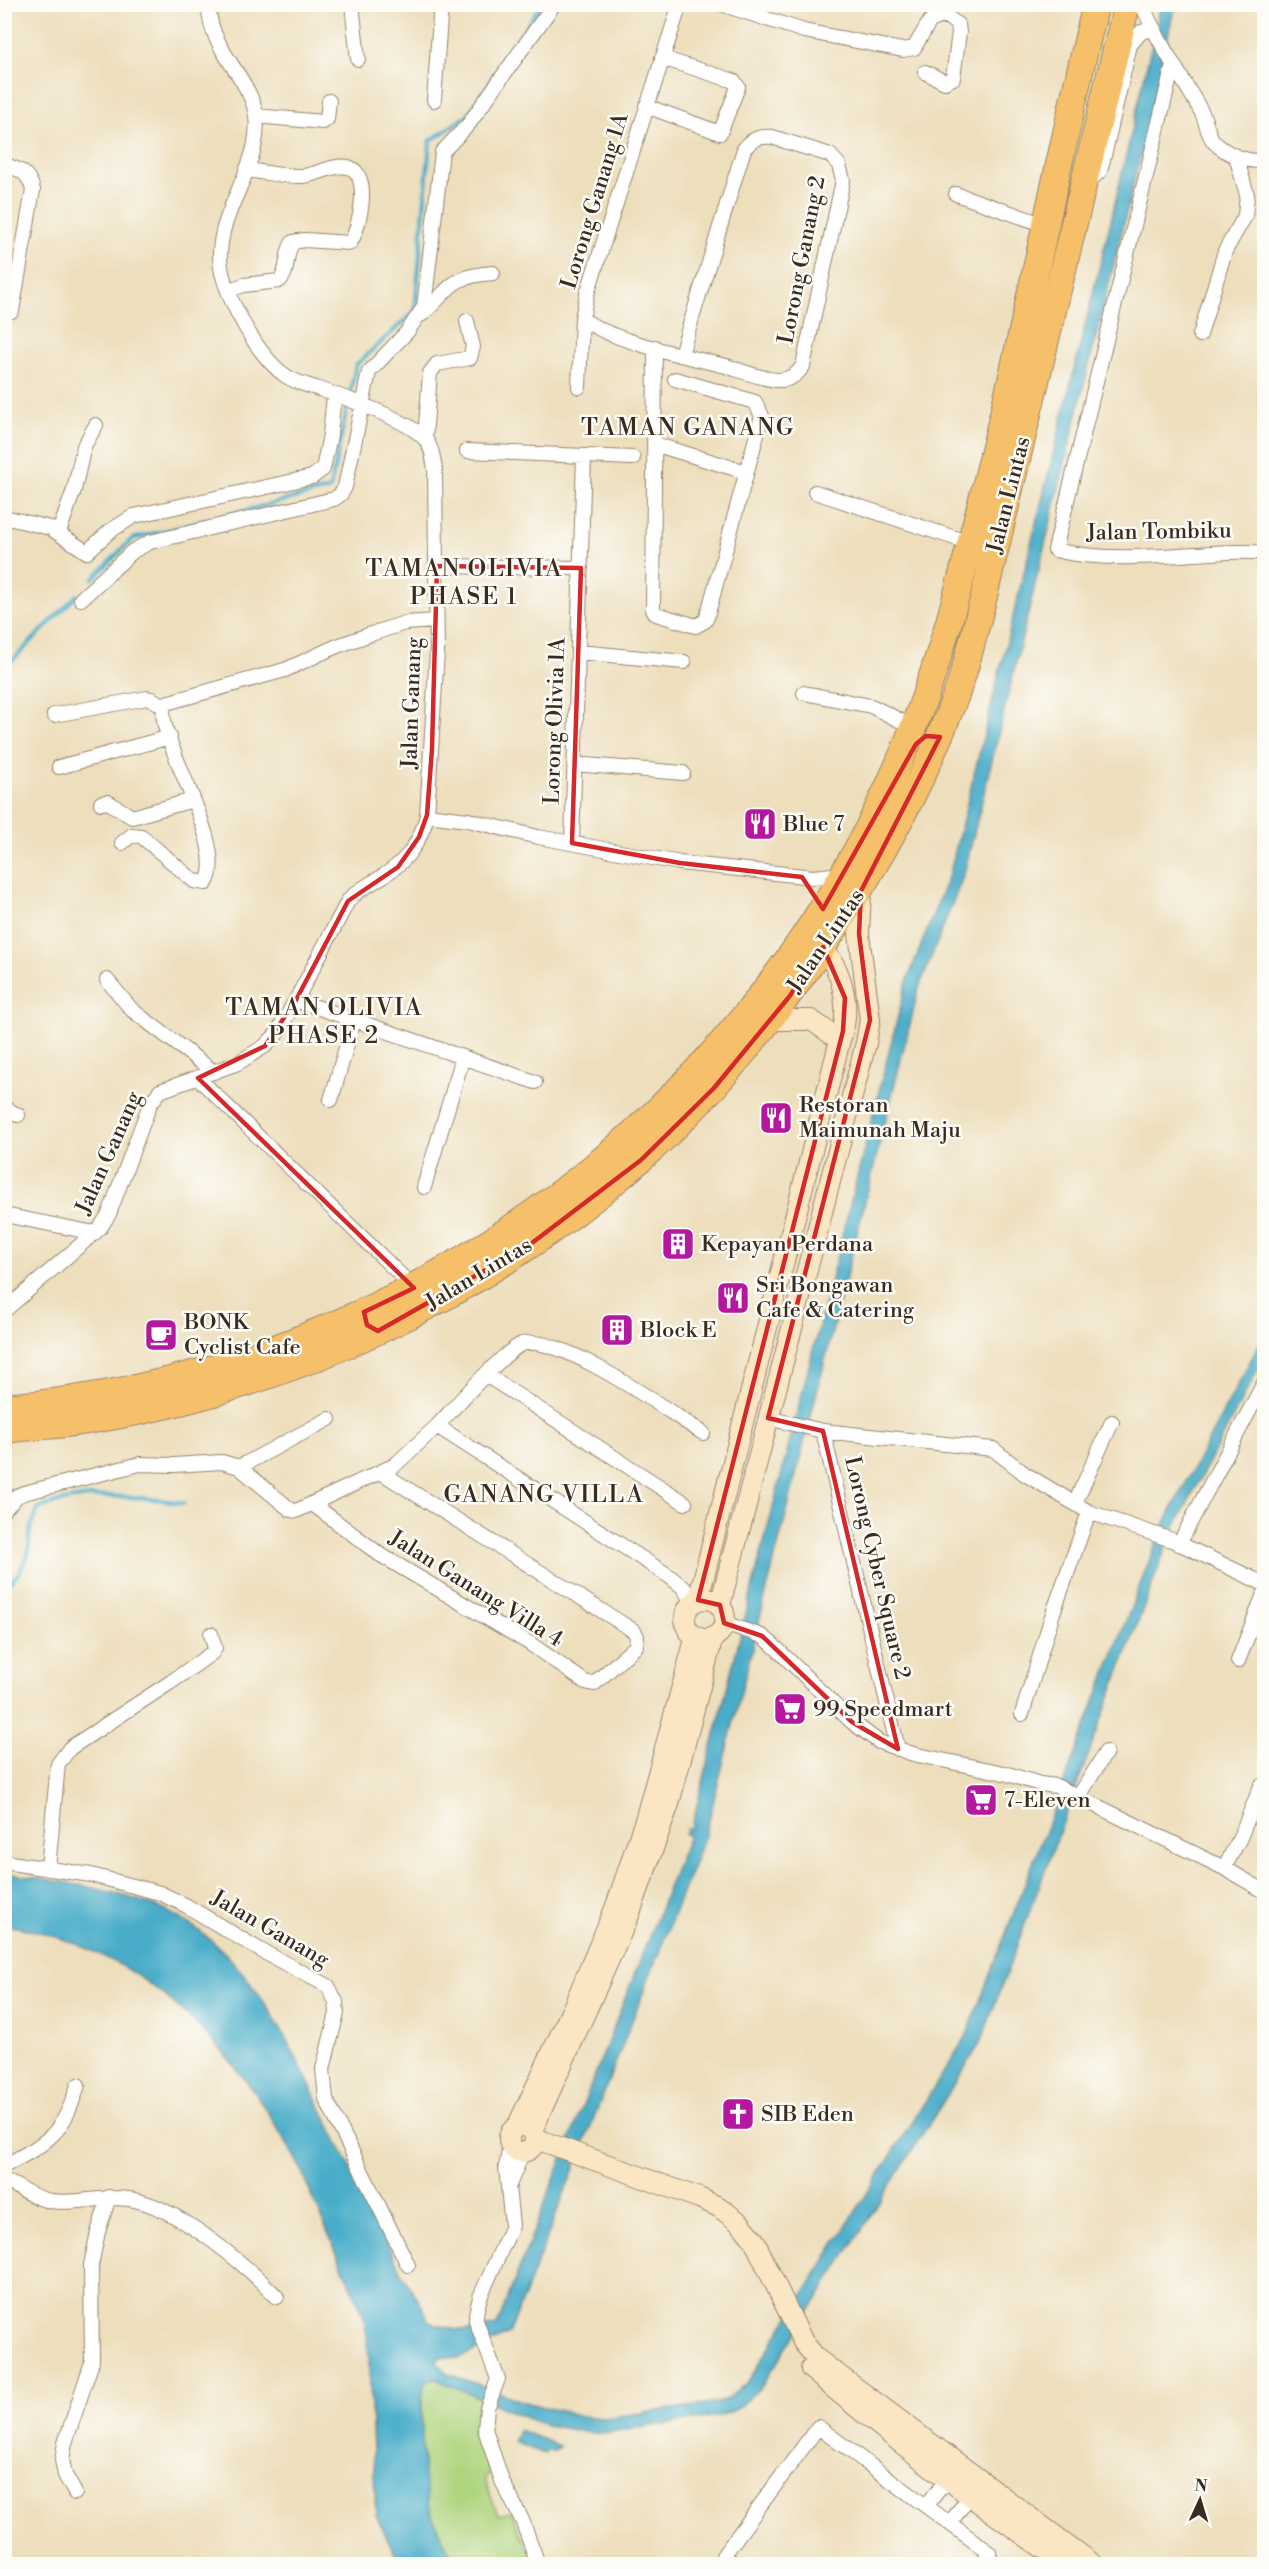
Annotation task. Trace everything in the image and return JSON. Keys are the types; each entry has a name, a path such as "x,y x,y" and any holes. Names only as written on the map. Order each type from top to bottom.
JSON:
{"highway":[{"name":"Jalan Lintas","path":"4,1407 101,1395 211,1370 290,1344 424,1308 558,1225 641,1160 707,1095 789,997 814,941 819,914 853,882 934,669 992,460 1096,4"},
{"name":"Jalan Lintas","path":"4,1430 74,1423 178,1401 297,1364 371,1322 414,1288 545,1204 604,1159 662,1107 814,941 853,882 902,816 940,737 957,693 974,635 1127,4"},
{"path":"886,791 916,744 926,736 940,737"}],"street":[{"path":"209,4 214,33 250,99 256,116 253,152 225,226 220,247 222,273 250,334 277,368 291,379 361,405 410,428 426,439"},
{"path":"352,4 358,59"},
{"path":"434,100 441,4"},
{"path":"420,316 425,298 442,152 468,125 554,4"},
{"name":"Lorong Ganang 1A","path":"680,4 587,294 582,318 596,329 776,380"},
{"path":"721,4 804,31 903,50 914,48 930,21 946,10 958,25 959,32 952,78 945,82 925,72"},
{"path":"1142,4 1153,29 1204,116 1210,137 1225,152 1264,160"},
{"path":"1085,184 1100,171 1130,45 1141,32 1153,29"},
{"path":"646,106 720,133 738,87 734,81 662,58"},
{"name":"Jalan Tombiku","path":"1170,59 1054,550 1078,556 1238,551 1264,553"},
{"path":"256,116 323,122 327,119 329,101"},
{"name":"Lorong Ganang 2","path":"681,354 744,149 756,138 772,137 830,156 839,165 843,180 803,366 792,376 776,380"},
{"path":"1200,335 1226,251 1245,216 1247,195 1236,156"},
{"path":"4,165 24,172 33,190 12,311"},
{"path":"229,290 244,285 279,281 283,278 287,252 293,242 305,240 350,243 361,209 360,182 357,172 350,167 342,166 301,176 246,170"},
{"path":"956,194 1045,225"},
{"path":"81,599 133,551 150,542 338,496 345,487 370,369 434,304 443,291 468,275 493,273"},
{"path":"579,387 582,318"},
{"path":"426,439 430,373 437,364 470,357 473,347 466,321"},
{"path":"655,347 653,610 656,614 689,626 700,625 706,617 762,416 755,402 675,379"},
{"path":"4,518 40,524 59,532 87,552 110,531 134,516 298,481 319,474 323,470 327,453 337,396"},
{"path":"59,532 74,490 84,446 96,424"},
{"name":"Jalan Ganang","path":"4,1311 95,1233 109,1214 154,1097 160,1091 238,1063 265,1046 276,1035 353,894 398,867 419,837 427,815 434,719 436,621 435,469 426,439"},
{"path":"654,444 746,472"},
{"path":"467,451 633,458"},
{"name":"Lorong Olivia 1A","path":"572,843 584,456"},
{"path":"815,492 970,543"},
{"path":"436,566 581,568"},
{"path":"122,843 132,835 141,836 194,881 206,883 211,870 210,850 163,713 164,706 170,701 285,670 337,646 405,623 436,621"},
{"path":"579,652 684,662"},
{"path":"804,693 871,706 903,722 915,724"},
{"path":"54,715 147,698 164,706"},
{"path":"59,767 170,737"},
{"path":"574,764 683,773"},
{"path":"101,803 108,802 132,817 193,800"},
{"path":"427,815 468,820 663,860 853,882 870,1020 777,1420 718,1626 646,1817 616,1906 572,2010 530,2142 506,2167 512,2226 477,2307 476,2321 496,2370 496,2385 487,2408 485,2429 502,2481 522,2520 538,2565"},
{"path":"802,877 812,891 819,914"},
{"path":"814,941 839,951 855,963 864,976"},
{"path":"695,1602 843,1032 845,998 836,968 814,941"},
{"path":"107,980 132,1010 214,1072"},
{"path":"296,1000 535,1082"},
{"path":"331,1100 354,1020"},
{"path":"770,1020 812,1020 840,1040"},
{"path":"424,1187 463,1057"},
{"path":"198,1078 414,1288"},
{"path":"4,1108 18,1115"},
{"path":"4,1215 95,1233"},
{"path":"4,1510 24,1493 140,1464 174,1465 222,1462 239,1467 291,1510 296,1511 382,1473 406,1457 486,1375 513,1350 529,1343 552,1346 583,1359 704,1433"},
{"path":"486,1375 685,1503"},
{"path":"1176,1542 1264,1383"},
{"path":"239,1467 329,1419"},
{"path":"777,1420 816,1430 993,1449 1025,1474 1089,1512 1176,1542 1264,1584"},
{"path":"1075,1503 1112,1422"},
{"path":"436,1426 669,1576 684,1588 695,1602"},
{"name":"Lorong Cyber Square 2","path":"816,1430 898,1749"},
{"name":"Jalan Ganang Villa 4","path":"314,1504 379,1554 529,1643 585,1682 594,1684 636,1646 637,1636 634,1631 382,1473"},
{"path":"1022,1713 1052,1616 1089,1512"},
{"path":"1238,1661 1264,1594"},
{"path":"718,1626 710,1599 695,1602 688,1608 685,1621 691,1632 718,1626 762,1636 852,1722 879,1742 898,1749 1004,1773 1040,1785 1056,1786 1224,1868 1264,1891"},
{"path":"48,1868 58,1764 70,1748 212,1653 215,1648 212,1634"},
{"path":"1076,1795 1106,1752"},
{"path":"1224,1868 1239,1840 1261,1786"},
{"name":"Jalan Ganang","path":"4,1862 101,1877 159,1893 188,1906 260,1950 328,1986 336,2002 337,2013 323,2069 326,2099 408,2265"},
{"path":"4,2166 29,2153 56,2132 70,2110 78,2085"},
{"path":"530,2142 595,2164 717,2219 746,2247 782,2308 811,2370 875,2424 953,2472 1093,2565"},
{"path":"4,2180 49,2201 109,2197 141,2200 159,2207 187,2223 224,2251 277,2297"},
{"path":"75,2493 65,2475 62,2460 64,2443 92,2362 91,2265 109,2197"},
{"path":"735,2565 723,2556 818,2427 990,2553 982,2565"},
{"path":"927,2505 953,2472"},
{"path":"950,2523 975,2488"},
{"path":"975,2488 1067,2565"}],"highlighted area":[{"path":"437,566 581,568 572,843 680,863 802,877 823,909 916,744 926,736 940,737 861,891 859,934 870,1020 768,1418 823,1431 898,1749 852,1722 762,1636 724,1623 720,1605 698,1600 843,1031 845,998 823,947 789,997 714,1088 641,1160 528,1246 378,1331 367,1325 364,1312 414,1288 198,1078 265,1046 296,1000 348,901 398,867 419,837 427,815 432,749"}],"green space":[{"path":"436,2379 481,2398 478,2423 490,2475 484,2478 498,2515 511,2512 535,2564 458,2564 445,2543 428,2501 422,2457 423,2386 426,2381"}],"water":[{"path":"1161,5 1175,5 1148,125 964,874 919,988 705,1835 509,2334 460,2358 439,2357 437,2363 447,2373 528,2403 582,2416 603,2418 718,2403 729,2398 749,2380 966,2037 1161,1530 1264,1335 1264,1358 1171,1534 980,2044 762,2386 736,2409 721,2416 603,2433 546,2425 436,2379 426,2381 421,2410 425,2483 438,2531 458,2564 400,2564 376,2515 368,2342 364,2318 295,2158 270,2116 242,2076 211,2039 177,2006 139,1977 98,1954 54,1936 5,1925 5,1873 86,1886 145,1902 195,1928 222,1950 245,1976 284,2035 402,2274 429,2322 463,2330 497,2325 689,1835 685,1834 687,1828 691,1829 907,981 950,872 1112,216"},
{"path":"518,2430 560,2446 555,2451 547,2451 545,2454 513,2442"}],"waterway":[{"path":"93,579 132,539 330,489 356,365 415,311 430,141 467,116 541,4"},
{"path":"4,669 77,595"},
{"path":"4,1588 18,1574 28,1555 30,1530 38,1509 73,1499 110,1496 184,1503"}],"place":[{"name":"Blue 7","path":"760,824"},
{"name":"Restoran Maimunah Maju","path":"776,1118"},
{"name":"Kepayan Perdana","path":"678,1244"},
{"name":"Sri Bongawan Cafe & Catering","path":"733,1298"},
{"name":"Block E","path":"617,1330"},
{"name":"BONK Cyclist Cafe","path":"161,1335"},
{"name":"99 Speedmart","path":"790,1709"},
{"name":"7-Eleven","path":"981,1800"},
{"name":"SIB Eden","path":"738,2114"}],"district":[{"name":"TAMAN GANANG","path":"688,428"},
{"name":"TAMAN OLIVIA PHASE 1","path":"464,583"},
{"name":"TAMAN OLIVIA PHASE 2","path":"324,1022"},
{"name":"GANANG VILLA","path":"544,1495"}]}
